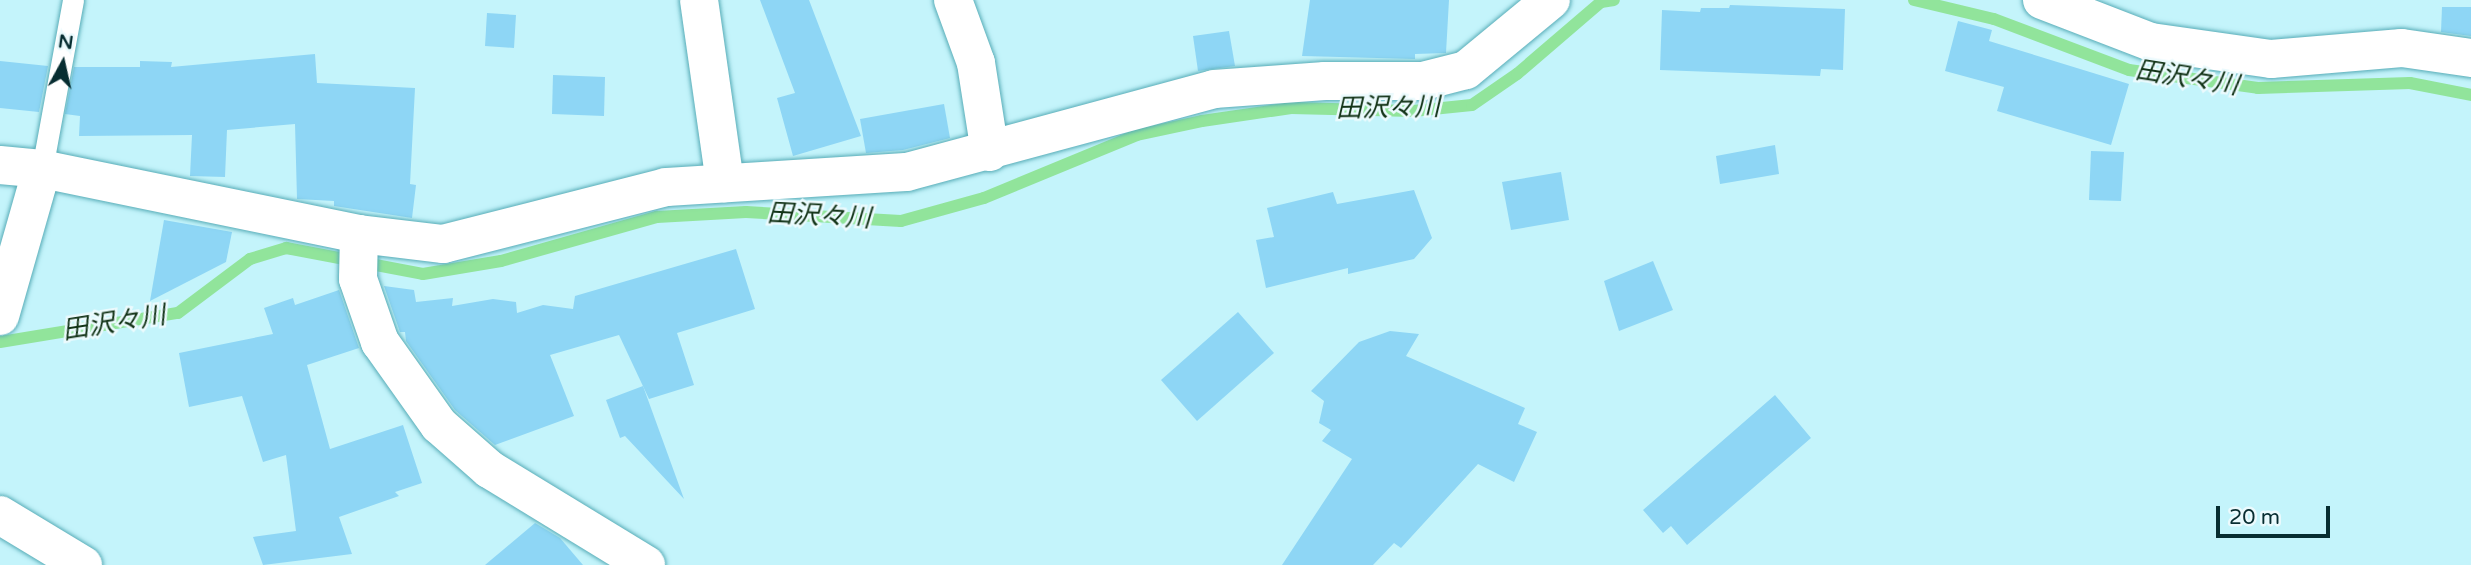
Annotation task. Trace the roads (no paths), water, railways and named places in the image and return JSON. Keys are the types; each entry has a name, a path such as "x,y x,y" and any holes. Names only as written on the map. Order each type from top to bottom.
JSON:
{"main road":[{"path":"699,0 724,183"},
{"path":"953,0 976,63 990,152"},
{"path":"0,165 42,169 358,254 443,244 666,187 907,172 990,152 1214,89 1325,81 1423,81 1466,70 1551,0"},
{"path":"2042,0 2151,42 2270,59 2402,48 2471,58"},
{"path":"0,316 42,169"},
{"path":"358,254 380,342 439,425 489,469 646,565"},
{"path":"0,515 83,565"}],"lane":[{"path":"42,169 73,0"}],"waterway":[{"name":"田沢々川","path":"0,342 178,313 250,259 286,248 423,274 501,261 657,217 746,212 901,221 984,198 1137,135 1202,121 1291,108 1413,111 1472,105 1517,74 1601,2 1614,0"},
{"name":"田沢々川","path":"1914,0 1994,19 2129,70 2258,88 2410,83 2471,95"}]}
